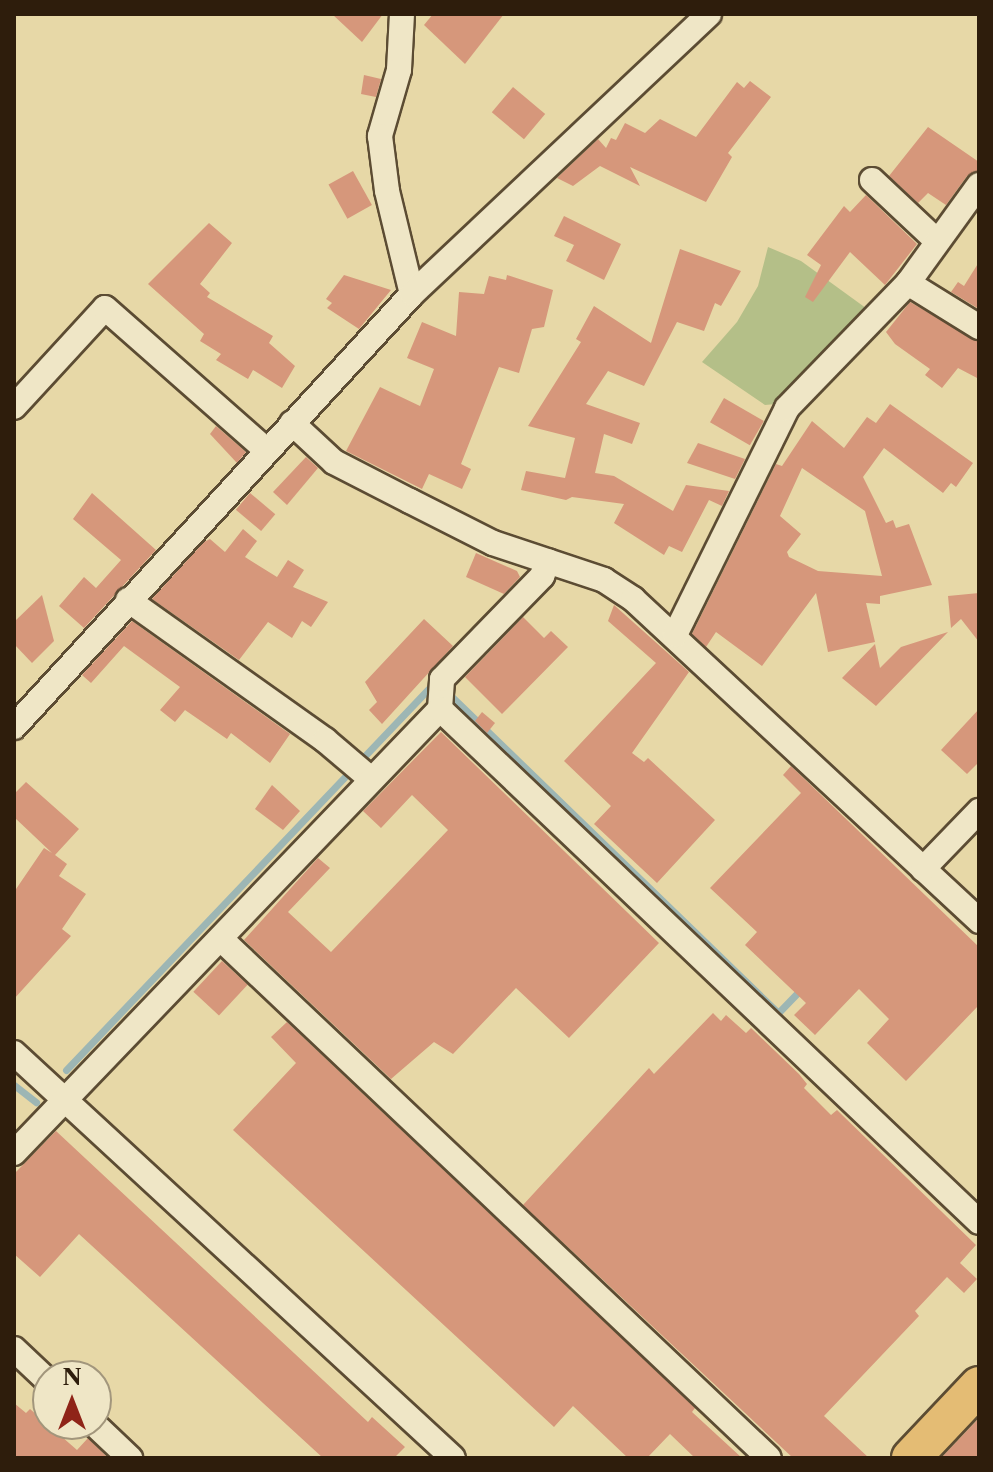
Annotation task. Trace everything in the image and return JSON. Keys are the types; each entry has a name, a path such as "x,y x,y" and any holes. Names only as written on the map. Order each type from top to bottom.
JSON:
{"main road":[{"path":"911,1458 979,1386"}],"street":[{"path":"402,14 399,70 380,136 384,177 412,294"},
{"path":"14,727 412,294 709,14"},
{"path":"872,180 937,241"},
{"path":"675,635 787,408 908,283 979,185"},
{"path":"908,283 979,327"},
{"path":"14,407 105,308 267,451"},
{"path":"292,423 334,462 478,536 604,580 675,635 979,921"},
{"path":"14,1153 222,940 361,771 441,695 542,576 548,561"},
{"path":"128,600 361,771"},
{"path":"441,695 979,1222"},
{"path":"918,865 979,811"},
{"path":"222,940 769,1458"},
{"path":"14,1053 453,1458"},
{"path":"14,1349 32,1366"},
{"path":"111,1440 130,1458"}],"green space":[{"path":"768,247 801,261 870,311 776,404 765,405 702,362 737,322 758,286"}],"building":[{"path":"332,14 383,14 362,42"},
{"path":"433,14 504,14 465,64 424,25"},
{"path":"364,75 381,79 376,97 361,94"},
{"path":"750,81 771,97 728,153 732,157 706,202 630,167 640,186 600,166 573,186 557,178 598,139 606,148 611,138 616,140 625,123 645,133 660,119 696,137 737,82 744,88"},
{"path":"513,87 545,114 524,139 492,112"},
{"path":"928,127 979,162 979,170 967,176 946,205 928,193 918,203 889,176"},
{"path":"353,171 372,205 347,219 329,185"},
{"path":"866,195 917,244 885,285 850,252 813,302 805,297 821,265 807,255 844,206 850,212"},
{"path":"564,216 621,244 604,280 566,261 574,245 554,236"},
{"path":"209,223 232,243 200,284 210,293 207,297 273,336 269,343 295,366 282,388 253,370 248,379 216,360 221,354 200,341 204,334 148,284"},
{"path":"680,249 741,271 721,306 715,303 704,331 677,322 644,386 608,371 586,404 640,423 632,444 604,434 595,473 614,476 673,511 686,485 729,491 722,506 709,500 682,552 669,546 664,555 614,523 624,504 572,497 566,500 521,490 526,471 565,478 575,438 528,426 581,342 576,339 594,306 651,343"},
{"path":"979,262 979,309 951,292 958,282 964,286"},
{"path":"344,275 391,290 359,329 327,308 332,303 326,299"},
{"path":"507,275 553,290 544,327 532,329 519,373 499,367 461,464 471,469 462,489 429,474 422,489 346,451 380,387 420,406 434,369 407,358 422,322 456,336 459,292 484,294 489,276 506,280"},
{"path":"910,302 979,342 979,379 958,368 942,388 925,375 930,369 895,344 886,332"},
{"path":"724,398 764,421 750,445 710,422"},
{"path":"890,404 973,463 956,487 951,483 943,493 884,448 863,477 886,523 893,520 896,528 909,524 932,585 880,596 880,604 866,603 875,642 828,652 816,593 762,666 716,632 706,647 692,634 776,464 782,466 812,421 844,448 867,417 876,423","holes":["802,468 865,511 882,576 818,571 789,557 787,552 801,534 780,516"]},
{"path":"216,426 246,452 237,463 210,434"},
{"path":"698,443 745,459 735,479 687,463"},
{"path":"306,457 318,468 287,505 273,492"},
{"path":"92,493 156,550 84,628 59,606 84,577 96,588 121,560 73,519"},
{"path":"250,493 275,514 261,531 236,510"},
{"path":"243,529 257,541 245,557 277,577 288,560 304,570 293,587 328,602 311,627 302,621 292,638 268,622 239,660 152,599 204,542 210,539 225,552"},
{"path":"476,553 517,571 520,577 504,594 466,577"},
{"path":"979,593 979,642 961,619 951,628 948,596"},
{"path":"42,595 54,641 32,663 14,644 14,622"},
{"path":"614,605 689,672 632,753 644,762 648,758 715,820 657,883 594,824 611,806 564,761 656,663 608,621"},
{"path":"523,617 544,638 551,631 568,647 502,714 465,677"},
{"path":"424,619 453,646 382,724 369,710 377,702 365,682"},
{"path":"132,621 290,734 270,763 231,733 227,739 185,710 175,722 160,710 180,687 124,646 91,683 82,675"},
{"path":"948,632 876,706 842,678 875,644 880,668 901,647"},
{"path":"979,709 979,762 967,774 941,750"},
{"path":"482,712 495,723 487,733 475,721"},
{"path":"441,732 659,943 569,1038 516,988 453,1054 434,1042 391,1079 244,940 318,858 330,868 288,912 331,952 448,830 412,795 381,828 363,811"},
{"path":"791,766 979,947 979,1005 906,1081 867,1043 889,1019 859,989 815,1035 794,1015 806,1003 745,945 757,932 710,888 801,793 783,775"},
{"path":"26,782 79,829 55,855 67,864 59,876 86,894 62,929 71,936 14,999 14,892 44,848 52,853 14,817 14,794"},
{"path":"272,785 300,811 283,830 255,809"},
{"path":"222,961 248,985 219,1016 193,992"},
{"path":"713,1013 721,1021 726,1015 746,1033 751,1028 799,1074 807,1084 804,1088 831,1115 837,1110 976,1245 960,1263 977,1279 964,1293 947,1277 915,1311 919,1316 824,1416 869,1458 793,1458 523,1205 649,1068 654,1074"},
{"path":"287,1022 695,1408 692,1412 742,1458 695,1458 670,1434 647,1458 628,1458 573,1406 554,1427 233,1130 296,1063 271,1037"},
{"path":"56,1131 368,1422 372,1417 405,1447 394,1458 323,1458 79,1234 40,1277 14,1254 14,1174"},
{"path":"14,1403 26,1413 32,1411 32,1440 66,1440 77,1450 90,1440 108,1458 14,1458"},
{"path":"979,1418 979,1458 941,1458"}],"waterway":[{"path":"66,1070 434,683"},
{"path":"448,693 778,1013 801,989"},
{"path":"14,1085 36,1102"}]}
